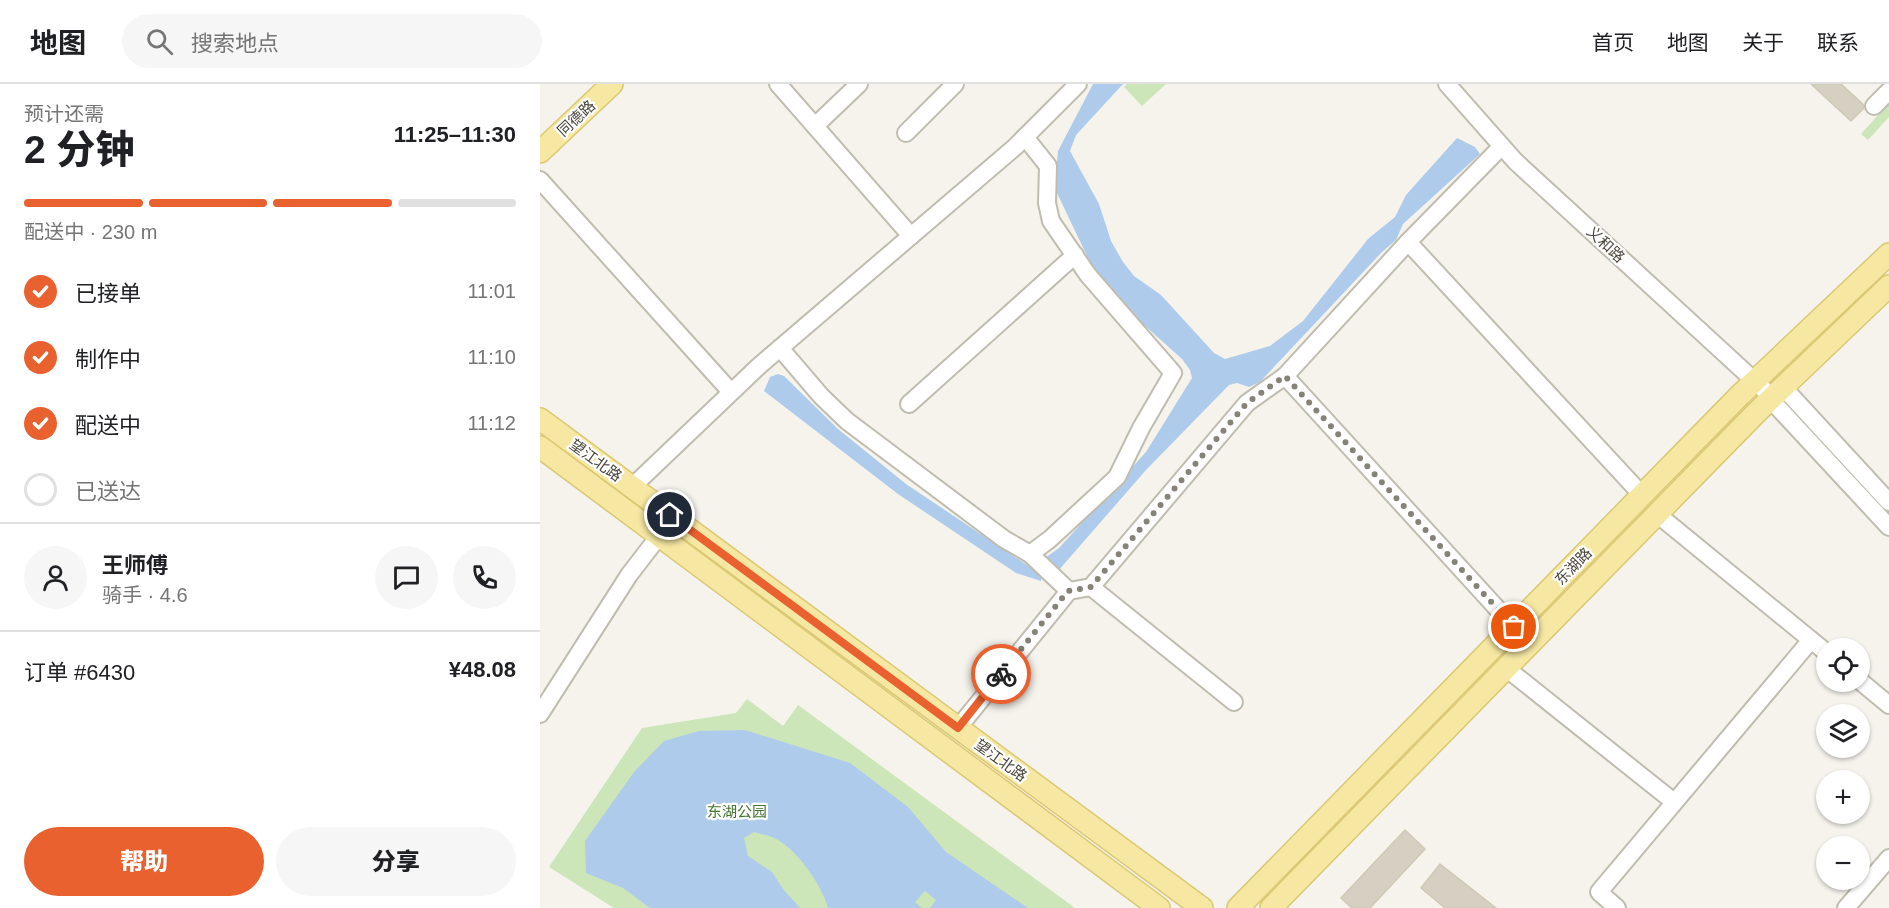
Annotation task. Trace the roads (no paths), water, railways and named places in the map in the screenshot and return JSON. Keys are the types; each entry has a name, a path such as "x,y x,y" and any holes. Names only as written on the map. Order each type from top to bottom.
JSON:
{"main road":[{"name":"同德路","path":"540,136 595,84"},
{"name":"同德路","path":"540,152 612,84"},
{"name":"东湖路","path":"1238,908 1755,381 1889,254"},
{"name":"东湖路","path":"1271,908 1775,395 1889,286"},
{"name":"望江北路","path":"540,419 1202,908"},
{"name":"望江北路","path":"540,447 1159,908"}],"street":[{"path":"778,84 911,236"},
{"path":"815,126 859,84"},
{"path":"906,133 955,84"},
{"name":"义和路","path":"1447,84 1501,147 1755,381 1775,395"},
{"path":"632,487 780,348 1025,137 1066,88"},
{"path":"1874,106 1889,91"},
{"path":"1025,137 1048,165 1047,203 1051,221 1088,274 1173,373 1141,428 1117,477 1030,554"},
{"path":"958,728 1068,591 1091,587 1247,403 1285,376 1408,242 1501,147"},
{"path":"540,180 731,392"},
{"path":"1408,242 1642,495"},
{"path":"909,404 1075,255"},
{"path":"780,348 821,396 860,432 1004,539 1030,554 1068,591"},
{"path":"1285,376 1514,627"},
{"path":"1775,395 1889,502"},
{"path":"1775,395 1889,527"},
{"path":"1657,514 1816,643"},
{"path":"540,714 629,575 659,536"},
{"path":"1091,587 1234,702"},
{"path":"1617,908 1599,892 1812,640"},
{"path":"1506,668 1674,802"},
{"path":"1870,689 1889,705"},
{"path":"1846,908 1889,858"}],"water":[{"path":"1093,84 1123,84 1076,135 1070,151 1099,204 1111,241 1134,276 1161,295 1214,353 1225,359 1270,346 1303,321 1368,239 1395,217 1406,195 1457,138 1475,147 1480,154 1403,224 1396,240 1382,252 1260,382 1249,387 1237,383 1229,385 1146,470 1058,571 1045,558 1059,548 1146,452 1192,378 1190,370 1182,359 1113,297 1088,258 1057,193 1058,151"},
{"path":"778,374 784,376 838,429 906,484 1036,571 1041,576 1041,581 1016,573 898,494 764,391 770,377"},
{"name":"东湖公园","path":"745,730 850,763 908,807 946,852 1028,908 930,908 936,900 925,891 915,902 922,908 828,908 820,888 799,858 781,842 754,832 744,838 748,856 772,872 800,908 650,908 623,888 586,873 585,841 634,772 664,741 699,731"}]}
